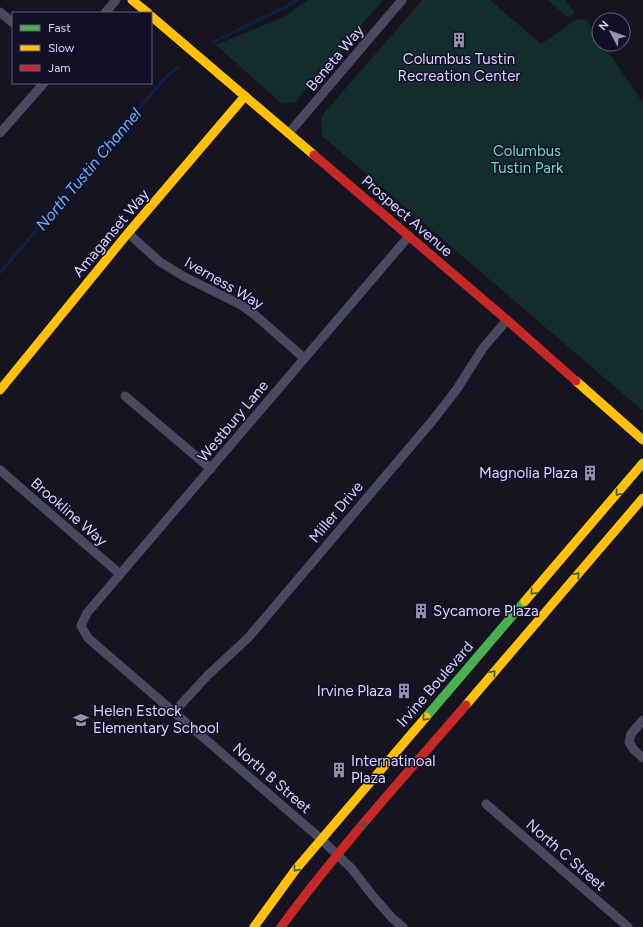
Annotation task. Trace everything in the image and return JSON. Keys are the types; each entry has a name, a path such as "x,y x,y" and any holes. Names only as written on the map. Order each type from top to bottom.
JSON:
{"main road":[{"path":"132,0 147,12"},
{"name":"Prospect Avenue","path":"152,17 507,320 643,440"},
{"name":"Amaganset Way","path":"0,390 128,233 245,96"},
{"name":"Irvine Boulevard","path":"281,927 459,696 643,464"},
{"name":"Irvine Boulevard","path":"254,927 279,890 321,839 459,696 643,498"}],"street":[{"path":"106,12 116,0"},
{"name":"Beneta Way","path":"289,133 402,0"},
{"path":"0,12 12,22"},
{"path":"0,133 43,84"},
{"name":"Iverness Way","path":"128,233 160,262 240,305 255,315 304,358"},
{"name":"Westbury Lane","path":"81,626 87,613 409,236"},
{"name":"Miller Drive","path":"174,712 208,675 248,638 433,420 457,389 483,348 507,320"},
{"path":"125,396 211,469"},
{"name":"Brookline Way","path":"0,470 120,574"},
{"name":"North B Street","path":"81,626 88,638 338,854 392,918 403,927"},
{"path":"643,720 631,734 630,742 634,750 643,758"},
{"name":"North C Street","path":"486,804 628,927"}],"green space":[{"path":"308,0 383,0 295,102 282,104 216,45 284,17"},
{"name":"Columbus Tustin Park","path":"422,0 490,0 541,44 577,19 586,20 591,27 591,52 608,52 643,103 643,411 322,136 321,117"},
{"path":"547,0 565,0 575,13 568,17"}],"waterway":[{"name":"North Tustin Channel","path":"214,42 297,0"},
{"name":"North Tustin Channel","path":"0,273 165,78 178,67"}],"traffic: fast":[{"path":"426,717 525,601"}],"traffic: slow":[{"path":"132,0 147,12"},
{"path":"152,17 314,155"},
{"path":"0,390 128,233 245,96"},
{"path":"576,381 643,440"},
{"path":"525,601 643,463"},
{"path":"466,705 643,498"},
{"path":"254,927 296,869 426,717"}],"traffic: jam":[{"path":"314,155 576,381"},
{"path":"281,927 348,842 466,705"}],"place":[{"name":"Columbus Tustin Recreation Center","path":"459,40"},
{"name":"Magnolia Plaza","path":"590,473"},
{"name":"Sycamore Plaza","path":"421,611"},
{"name":"Irvine Plaza","path":"404,691"},
{"name":"Helen Estock Elementary School","path":"81,720"},
{"name":"Internatinoal Plaza","path":"339,770"}]}
